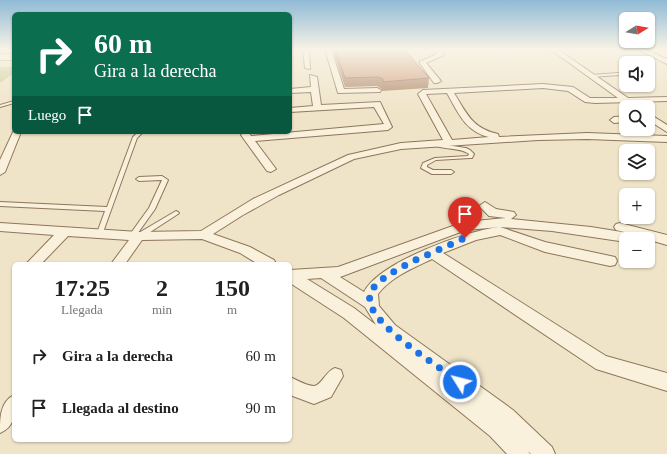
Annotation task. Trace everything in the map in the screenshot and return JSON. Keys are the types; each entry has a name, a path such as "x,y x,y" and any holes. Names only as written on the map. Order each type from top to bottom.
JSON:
{"street":[{"path":"335,70 341,91 377,90"},
{"path":"428,70 437,81"},
{"path":"584,70 626,100 667,99"},
{"path":"313,77 318,109"},
{"path":"449,143 422,94 426,91 543,86 566,88 588,100 619,100"},
{"path":"292,91 315,89"},
{"path":"449,90 476,131 487,135 508,139"},
{"path":"292,110 377,104 388,124 388,127 384,128 292,133"},
{"path":"655,118 667,119"},
{"path":"614,120 619,120"},
{"path":"655,122 667,129"},
{"path":"0,172 16,134"},
{"path":"246,135 266,134"},
{"path":"246,135 271,169"},
{"path":"203,235 232,215 266,196 351,157 402,146 508,139 587,136 667,139"},
{"path":"484,206 490,211 498,214 615,226 667,240"},
{"path":"292,276 339,272 464,226 482,222 548,226 619,235"},
{"path":"0,227 136,236 203,235 245,250 266,262"},
{"path":"545,454 507,416 390,330 376,314 370,302 371,290 386,276 411,262 472,236 499,231 547,248 610,261"},
{"path":"35,262 64,232"},
{"path":"119,262 136,236"},
{"path":"655,245 667,248"},
{"path":"433,253 602,363 667,382"},
{"path":"323,273 370,302"},
{"path":"292,277 349,313 497,429 520,454"},
{"path":"292,387 314,396 325,391 335,376"},
{"path":"0,424 12,407"}],"lane":[{"path":"592,76 619,74"},
{"path":"0,106 12,103"},
{"path":"100,234 135,137 139,134"},
{"path":"435,144 445,148 467,151 472,154 470,157 435,159 425,164 424,168 432,172 451,172"},
{"path":"136,236 152,210 165,180 162,178 139,179"},
{"path":"0,204 109,209"},
{"path":"136,236 176,213"}],"green space":[{"path":"0,70 12,70 12,74 0,83"}],"building":[{"path":"342,70 422,70 429,78 383,82 383,79 378,77 345,78"}],"route":[{"path":"460,382 390,330 376,314 370,302 371,290 386,276 411,262 465,238"}]}
